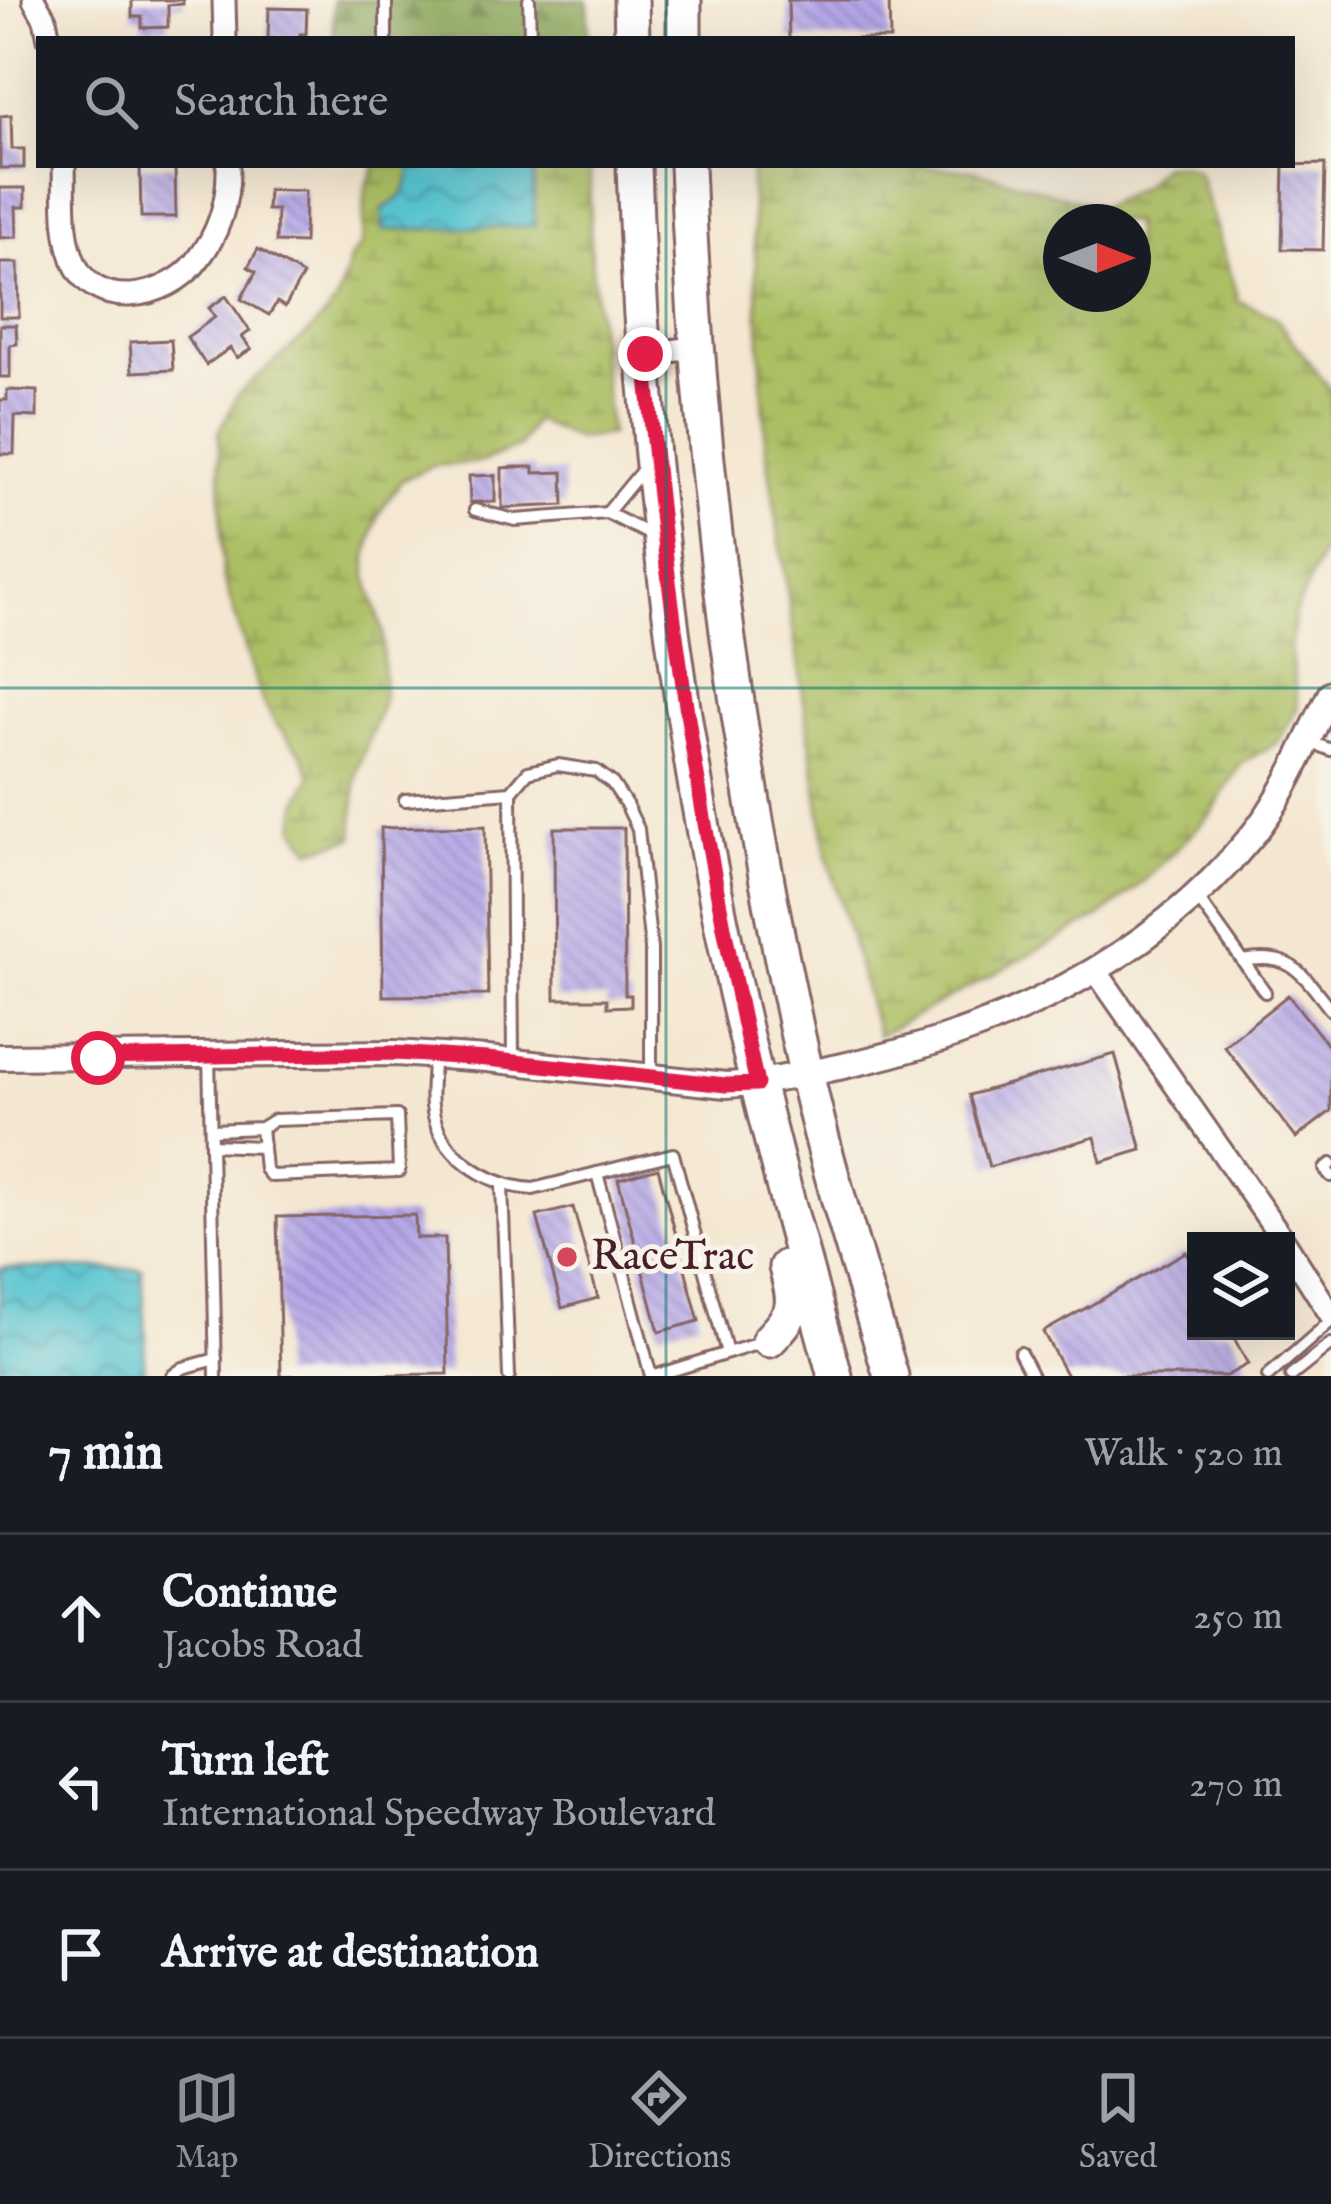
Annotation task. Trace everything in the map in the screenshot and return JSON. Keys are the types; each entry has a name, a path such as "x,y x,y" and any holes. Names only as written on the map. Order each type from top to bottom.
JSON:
{"main road":[{"path":"631,0 632,36"},
{"path":"684,0 685,36"},
{"path":"634,168 654,456 699,797 757,1084 835,1373"},
{"path":"687,168 695,347 737,706 806,1073 891,1376"},
{"path":"769,1340 792,1315 795,1300 767,1195 772,1142"},
{"path":"769,1340 795,1341 811,1348 835,1373"}],"street":[{"path":"34,0 48,36"},
{"path":"224,0 225,36"},
{"path":"64,168 66,222 74,261 91,283 109,293 149,294 194,266 218,229 229,192 228,168"},
{"path":"645,354 695,347"},
{"path":"0,1057 433,1055 726,1085 757,1084 914,1050 1017,1013 1096,971 1195,894 1255,833 1319,745 1331,693"},
{"path":"1096,971 1277,1232"},
{"path":"1295,1259 1331,1318"}],"lane":[{"path":"386,0 386,36"},
{"path":"529,0 530,36"},
{"path":"607,513 654,456"},
{"path":"475,510 515,520 607,513 663,541"},
{"path":"514,1062 511,791 527,772 558,765 596,771 612,783 638,829 651,949 651,1078"},
{"path":"405,800 511,791"},
{"path":"1195,894 1265,992"},
{"path":"1243,961 1270,956 1286,961 1331,1010"},
{"path":"209,1055 216,1376"},
{"path":"433,1055 432,1107 441,1136 463,1161 502,1185 533,1189 673,1154 727,1353"},
{"path":"211,1130 261,1128 274,1120 397,1116 399,1171 271,1176 265,1169 261,1128"},
{"path":"211,1145 263,1147"},
{"path":"1331,1164 1325,1169 1331,1176"},
{"path":"597,1173 653,1376 769,1340"},
{"path":"502,1185 509,1376"},
{"path":"1268,1376 1331,1318"},
{"path":"1291,1376 1331,1344"},
{"path":"1020,1354 1032,1376"},
{"path":"172,1376 216,1359"}],"green space":[{"path":"333,0 588,0 589,36 334,36"},
{"path":"375,168 590,168 590,248 610,435 576,439 534,420 519,447 481,462 431,466 401,481 378,515 367,557 367,576 383,633 383,701 356,774 353,838 311,850 295,827 299,800 311,777 303,755 261,698 223,577 219,432 238,394 336,303 351,257 362,244 366,186"},
{"path":"750,168 973,170 1091,204 1043,204 1043,312 1151,312 1151,204 1107,204 1144,185 1159,168 1190,168 1198,172 1236,300 1275,317 1331,391 1331,532 1294,616 1290,650 1298,707 1279,741 1241,764 1211,814 1143,882 1101,916 878,1036 827,855 766,448"}],"water":[{"path":"411,168 533,168 535,226 383,230 383,208 396,201"},
{"path":"0,1268 142,1269 143,1375 0,1376"}],"building":[{"path":"132,0 183,0 183,4 168,5 168,27 142,28 142,17 132,17"},
{"path":"788,0 889,0 890,36 789,36"},
{"path":"269,8 307,9 306,34 268,36"},
{"path":"11,115 12,149 24,149 24,168 0,168 0,116"},
{"path":"1325,164 1323,250 1282,249 1284,168"},
{"path":"140,168 175,168 176,217 141,217"},
{"path":"0,188 25,188 25,207 16,207 17,237 0,238"},
{"path":"268,190 305,191 304,243 276,242 277,210 267,210"},
{"path":"258,249 303,275 285,307 277,302 269,315 241,299 256,272 248,267"},
{"path":"0,263 18,263 19,317 0,317"},
{"path":"226,296 250,331 242,337 251,349 237,358 230,348 206,365 187,337 215,317 209,308"},
{"path":"0,325 16,325 17,344 10,345 10,377 0,377"},
{"path":"171,340 173,370 132,372 130,342"},
{"path":"7,390 37,391 37,417 15,416 14,454 0,454 0,400 7,400"},
{"path":"534,467 534,473 563,472 564,505 502,508 502,468"},
{"path":"495,475 495,502 470,502 469,476"},
{"path":"485,826 488,995 383,996 381,828"},
{"path":"554,828 624,828 625,995 631,995 631,1006 607,1007 607,999 555,999"},
{"path":"1288,995 1331,1049 1331,1111 1296,1138 1224,1046"},
{"path":"1115,1054 1142,1150 1101,1162 1095,1137 989,1167 969,1095"},
{"path":"658,1168 699,1321 659,1332 618,1179"},
{"name":"RaceTrac","path":"573,1207 598,1298 562,1308 537,1216"},
{"path":"415,1215 416,1238 445,1238 448,1374 281,1376 277,1217"},
{"path":"1186,1252 1187,1340 1235,1340 1248,1364 1226,1376 1067,1376 1043,1332"}],"place":[{"name":"RaceTrac","path":"567,1257"}],"route":[{"path":"98,1058 395,1053 726,1085 757,1084 686,714 655,475 645,354"}]}
